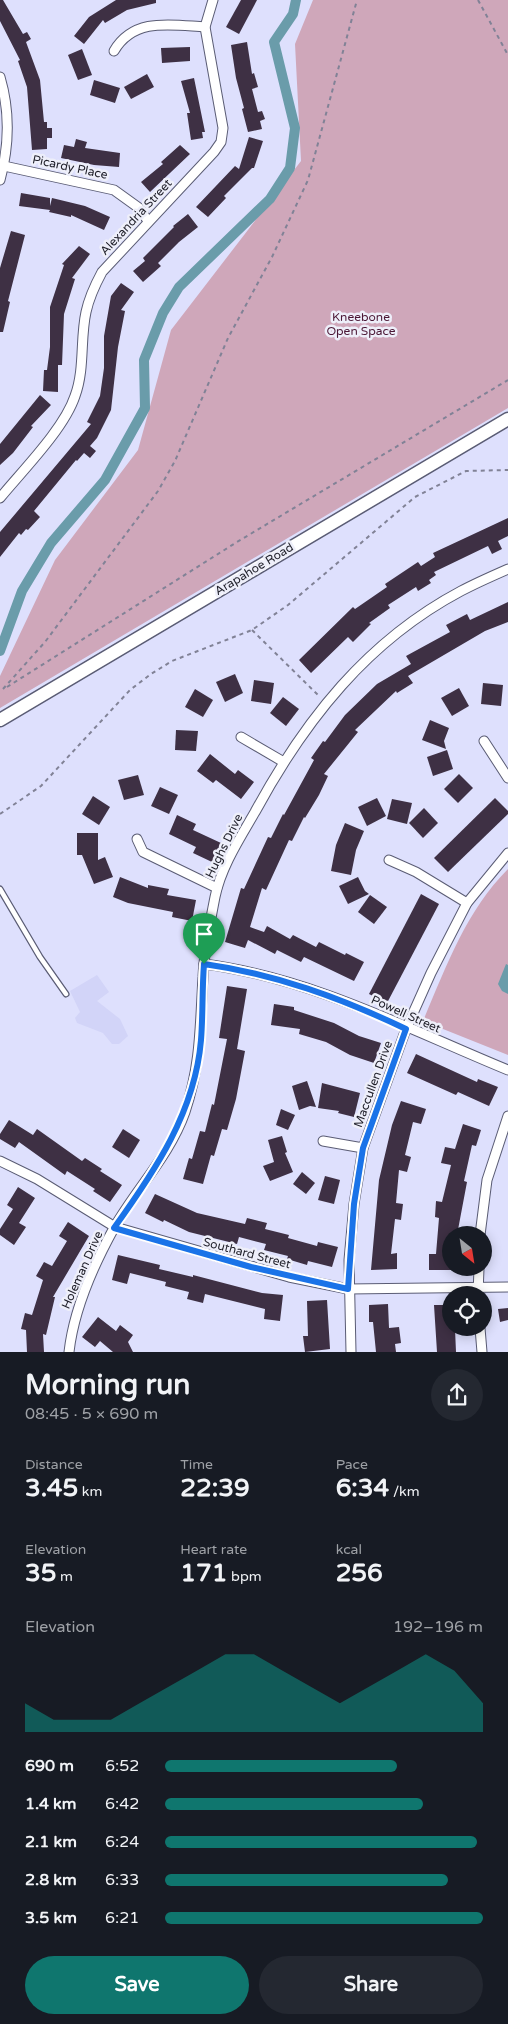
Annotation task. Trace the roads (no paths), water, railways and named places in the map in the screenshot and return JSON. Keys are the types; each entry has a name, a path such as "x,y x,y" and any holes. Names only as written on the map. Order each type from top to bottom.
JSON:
{"main road":[{"name":"Arapahoe Road","path":"0,720 508,419"}],"street":[{"name":"Alexandria Street","path":"0,498 66,416 75,396 79,380 86,312 93,289 109,263 214,152 221,142 223,128 204,27 213,0"},
{"path":"114,51 126,36 140,27 152,25 204,27"},
{"path":"0,77 7,117 4,166 0,180"},
{"name":"Picardy Place","path":"4,166 114,190 139,208 148,221"},
{"name":"Hughs Drive","path":"114,1228 164,1153 185,1113 197,1068 201,1040 204,964 218,888 234,849 282,761 325,702 389,640 424,614 460,591 508,569"},
{"path":"241,737 282,761"},
{"path":"484,741 508,778"},
{"path":"137,839 143,852 218,888"},
{"name":"Maccullen Drive","path":"351,1352 348,1289 354,1204 363,1148 406,1029 431,973 466,903 508,853"},
{"path":"390,860 416,872 466,903"},
{"name":"Powell Street","path":"204,964 253,972 304,986 354,1004 406,1029 508,1070"},
{"path":"481,1226 487,1180 508,1116"},
{"path":"323,1141 363,1148"},
{"name":"Southard Street","path":"0,1161 37,1179 114,1228 270,1272 348,1289 442,1290"},
{"name":"Holeman Drive","path":"69,1352 71,1329 79,1302 114,1228"},
{"name":"Southard Street","path":"492,1289 508,1287"},
{"path":"481,1336 482,1352"}],"lane":[{"path":"0,889 40,957 66,994"}],"waterway":[{"path":"0,651 22,591 51,543 105,480 145,408 144,360 163,313 179,287 270,199 290,168 295,128 274,42 293,14 296,0"}],"park label":[{"name":"Kneebone Open Space","path":"361,324"}]}
